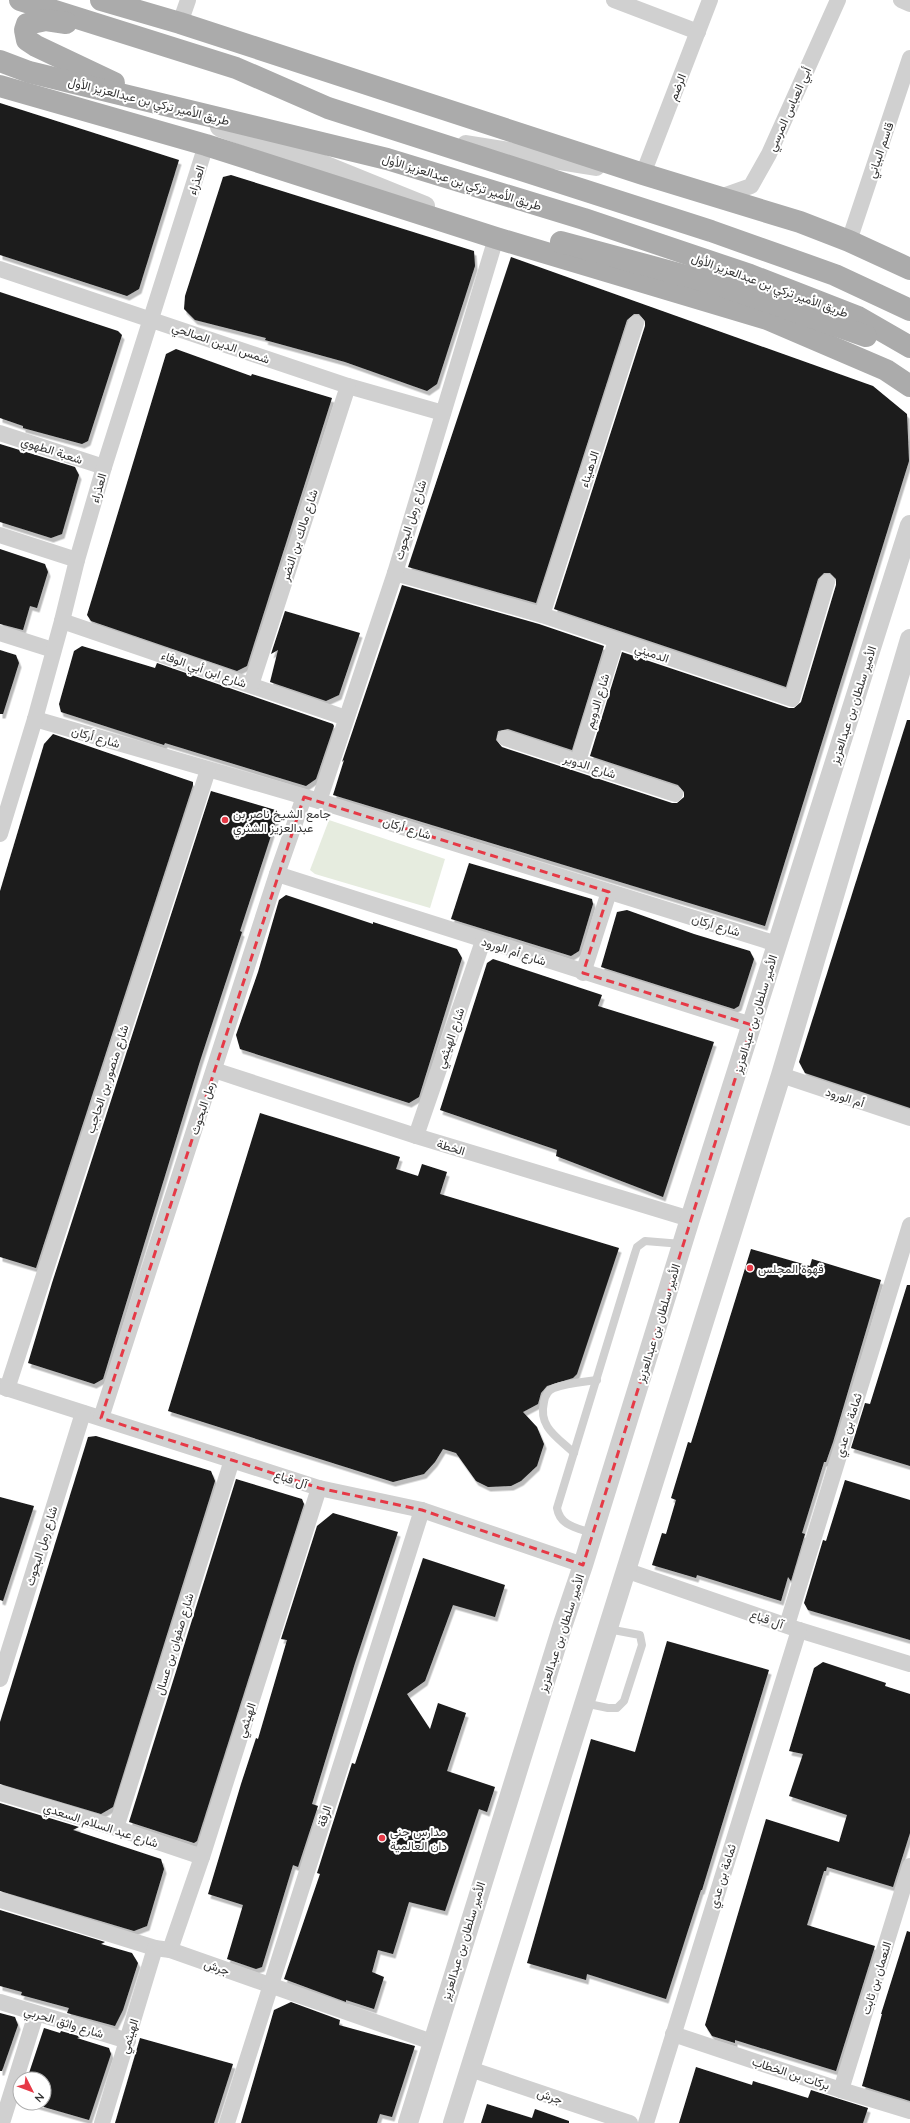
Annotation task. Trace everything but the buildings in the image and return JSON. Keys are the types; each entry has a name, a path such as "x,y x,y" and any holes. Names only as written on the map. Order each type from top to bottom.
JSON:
{"main road":[{"path":"20,0 236,68 328,108 711,231 835,275 910,310"},
{"path":"100,0 180,23 643,174 800,222 849,241 910,269"},
{"path":"126,33 46,20 27,24 25,30 27,40 36,46 154,103"},
{"name":"طريق الأمير تركي بن عبدالعزيز الأول","path":"0,61 29,72 387,159 584,220 750,275 858,317 910,348"},
{"path":"0,86 206,146 496,238 767,319 886,370 910,385"},
{"path":"720,197 832,244 910,282"},
{"path":"445,214 494,224 723,286 873,338 910,357"}],"street":[{"path":"180,23 188,0"},
{"path":"614,0 698,32"},
{"name":"الرضم","path":"643,174 710,0"},
{"name":"أبي العباس المرسي","path":"720,197 751,186 769,154 838,0"},
{"path":"901,0 910,4"},
{"name":"قاسم البياني","path":"849,241 903,107 910,58"},
{"path":"154,103 304,157 469,223 496,238"},
{"path":"414,136 643,174"},
{"name":"العذراء","path":"0,832 35,719 77,560 104,467 206,146"},
{"name":"شارع رمل البحوث","path":"311,799 346,718 394,572 496,238"},
{"name":"شمس الدين الصالحي","path":"0,269 348,386 443,413"},
{"name":"الدهيناء","path":"542,615 636,323"},
{"name":"شارع مالك بن النضر","path":"251,684 348,386"},
{"name":"شعبة الطهوي","path":"0,433 104,467"},
{"name":"الأمير سلطان بن عبدالعزيز","path":"408,2123 682,1244 910,524"},
{"path":"0,535 77,560"},
{"name":"الدميني","path":"394,572 542,615 792,699 827,582"},
{"name":"شارع ابن أبي الوفاء","path":"62,621 251,684 346,718"},
{"path":"0,633 53,650"},
{"path":"453,2123 606,1628 781,1075 910,639"},
{"name":"شارع الدويم","path":"578,761 616,641"},
{"name":"شارع أركان","path":"35,719 311,799 777,944"},
{"name":"شارع الدوير","path":"505,738 675,794"},
{"name":"شارع منصور بن الحاجب","path":"3,1387 208,770"},
{"name":"رمل البحوث","path":"101,1418 277,874 311,799"},
{"name":"شارع أم الورود","path":"277,874 583,973 752,1025"},
{"path":"583,973 609,892"},
{"name":"شارع الهيثمي","path":"416,1136 483,941"},
{"name":"الخطة","path":"214,1070 416,1136 690,1219"},
{"name":"أم الورود","path":"781,1075 910,1118"},
{"name":"ثمامة بن عدي","path":"646,2123 793,1628 910,1225"},
{"name":"آل قباع","path":"3,1387 320,1488 422,1510 583,1565"},
{"name":"شارع رمل البحوث","path":"0,1679 83,1413"},
{"name":"شارع صفوان بن عسال","path":"116,1828 232,1460"},
{"name":"الهيثمي","path":"102,2123 128,2040 162,1949 202,1857 320,1488"},
{"name":"الرقة","path":"227,2123 422,1510"},
{"name":"آل قباع","path":"625,1570 793,1628 910,1664"},
{"name":"شارع عبد السلام السعدي","path":"0,1793 116,1828 202,1857"},
{"name":"النعمان بن ثابت","path":"841,2090 910,1866"},
{"name":"جرش","path":"0,1900 162,1949 432,2042"},
{"name":"شارع واثق الحربي","path":"0,2002 36,2014 128,2040"},
{"path":"2,2123 36,2014"},
{"name":"بركات بن الخطاب","path":"673,2034 841,2090 910,2111"},
{"name":"جرش","path":"470,2069 630,2123"}],"lane":[{"path":"592,1533 564,1523 558,1515 558,1508 637,1247 646,1241 682,1244"},
{"path":"574,1453 547,1427 543,1420 541,1412 544,1397 553,1388 596,1380"},
{"path":"583,1703 608,1708 617,1708 621,1705 624,1701 642,1646 640,1635 606,1628"}],"highlighted area":[{"path":"304,797 609,892 583,973 752,1025 583,1565 422,1510 319,1488 101,1418"}],"shaded area":[{"path":"329,820 445,859 430,908 315,874 310,870"}],"place":[{"name":"جامع الشيخ ناصر بن عبدالعزيز الشثري","path":"225,820"},
{"name":"قهوة المجلس","path":"750,1268"},
{"name":"مدارس جنى دان العالمية","path":"382,1838"}]}
